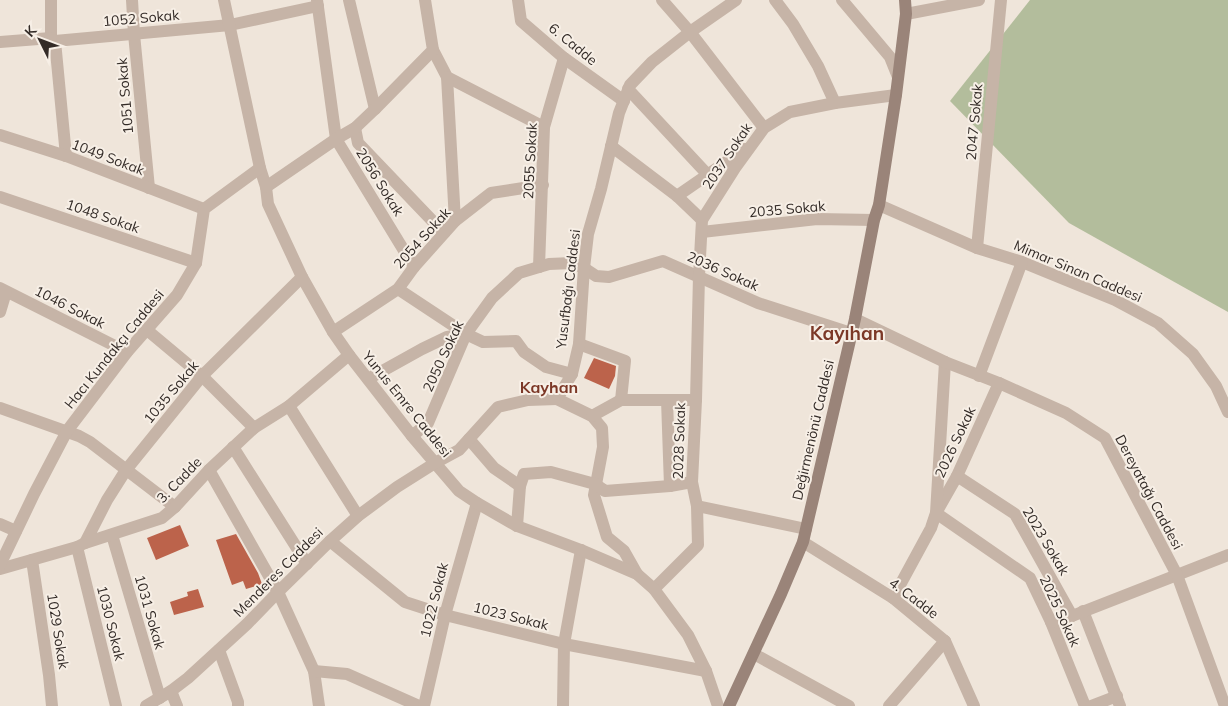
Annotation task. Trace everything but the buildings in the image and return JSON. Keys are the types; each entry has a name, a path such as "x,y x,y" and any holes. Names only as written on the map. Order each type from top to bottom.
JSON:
{"main road":[{"name":"Değirmenönü Caddesi","path":"729,706 803,542 855,319 874,220 879,205 896,95 906,14 905,0"}],"street":[{"path":"51,0 53,39 66,156"},
{"name":"1051 Sokak","path":"132,0 149,188"},
{"name":"Yunus Emre Caddesi","path":"224,0 260,168 266,187 268,204 302,277 333,332 349,355 412,436 459,491 517,526 637,574 654,589 688,634 706,671 718,706"},
{"path":"349,0 375,109"},
{"path":"425,0 433,50 447,77 455,221"},
{"name":"6. Cadde","path":"518,0 521,21 564,58 626,95 708,175"},
{"path":"662,0 690,32 764,128"},
{"name":"Yusufbağı Caddesi","path":"557,399 572,374 579,344 588,234 619,113 630,85 652,62 690,32 736,0"},
{"path":"775,0 793,24 818,66 835,103"},
{"path":"842,0 890,58 898,77"},
{"path":"906,14 979,0"},
{"name":"2047 Sokak","path":"977,248 1000,0"},
{"path":"318,3 336,139"},
{"name":"1052 Sokak","path":"0,42 134,34 230,25 318,3"},
{"path":"266,187 355,128 433,50"},
{"name":"2055 Sokak","path":"539,267 544,127 564,58"},
{"path":"447,77 544,127"},
{"name":"2037 Sokak","path":"699,276 702,226 752,144 764,128 790,112 835,103 896,95"},
{"path":"355,128 358,144 444,233"},
{"name":"1049 Sokak","path":"0,135 66,156 204,209"},
{"name":"2056 Sokak","path":"336,139 414,267"},
{"path":"678,196 752,144"},
{"path":"611,146 678,196 702,226"},
{"path":"204,209 260,168"},
{"name":"2054 Sokak","path":"333,332 398,289 414,267 455,221 491,193 543,185"},
{"name":"1048 Sokak","path":"0,197 196,263"},
{"name":"Mimar Sinan Caddesi","path":"879,205 977,248 1022,262 1115,300 1158,323 1193,354 1216,386 1228,412"},
{"name":"Hacı Kundakçı Caddesi","path":"0,567 34,494 67,431 127,352 177,295 196,263 204,209"},
{"name":"2035 Sokak","path":"702,226 817,220 874,220"},
{"name":"2036 Sokak","path":"584,268 596,276 609,277 663,261 758,303 851,333"},
{"path":"979,376 1022,262"},
{"name":"2050 Sokak","path":"412,436 428,423 466,334 492,298 519,273 549,264 572,263 584,268"},
{"name":"2028 Sokak","path":"654,589 698,545 697,506 692,482 699,276"},
{"name":"1035 Sokak","path":"81,545 126,470 202,376 302,277"},
{"path":"398,289 466,334 483,342 516,342 524,352 546,367 572,374"},
{"path":"0,312 3,290"},
{"name":"1046 Sokak","path":"3,290 127,352"},
{"name":"Dereyatağı Caddesi","path":"855,319 945,362 1066,412 1105,438 1177,575 1225,706"},
{"path":"147,330 202,376 254,428"},
{"path":"368,379 447,337 466,334"},
{"path":"579,344 625,361 621,400"},
{"name":"3. Cadde","path":"0,567 32,560 162,518 254,428 289,406 349,355"},
{"path":"893,598 931,528 936,513 945,362"},
{"name":"2026 Sokak","path":"936,513 958,476 999,383"},
{"path":"435,463 459,450 498,407 528,400 557,399 592,416 602,428 603,447 594,495 607,537 624,550 637,574"},
{"path":"592,416 621,400 696,400"},
{"path":"667,400 670,486"},
{"path":"289,406 358,516"},
{"path":"0,408 67,431 90,442 175,507"},
{"path":"469,439 494,468 520,486"},
{"path":"233,447 307,564"},
{"name":"Menderes Caddesi","path":"146,706 171,691 219,650 358,516 397,487 435,463"},
{"path":"209,470 278,592 314,671 318,706"},
{"path":"517,526 520,486 524,474 551,472 596,484 605,492 692,482"},
{"name":"2023 Sokak","path":"958,476 1015,514 1078,614 1118,701"},
{"name":"1022 Sokak","path":"424,706 445,615 477,503"},
{"path":"697,506 806,529"},
{"name":"2025 Sokak","path":"936,513 1030,578 1051,622 1086,706"},
{"path":"0,524 16,531"},
{"name":"1031 Sokak","path":"112,535 160,698"},
{"name":"1023 Sokak","path":"330,541 405,602 445,615 564,644 706,671"},
{"name":"4. Cadde","path":"803,542 893,598 945,641 974,706"},
{"name":"1030 Sokak","path":"81,545 116,706"},
{"path":"563,706 564,644 581,550"},
{"path":"1051,622 1078,614 1228,555"},
{"name":"1029 Sokak","path":"32,560 52,706"},
{"path":"889,706 945,641"},
{"path":"219,650 238,706"},
{"path":"754,654 849,706"},
{"path":"314,671 347,674 419,706"},
{"path":"171,691 177,706"},
{"path":"1091,706 1118,701"}],"green space":[{"path":"1030,0 1228,0 1228,312 1069,223 950,101"}],"district":[{"name":"Kayıhan","path":"847,333"},
{"name":"Kayhan","path":"549,387"}]}
